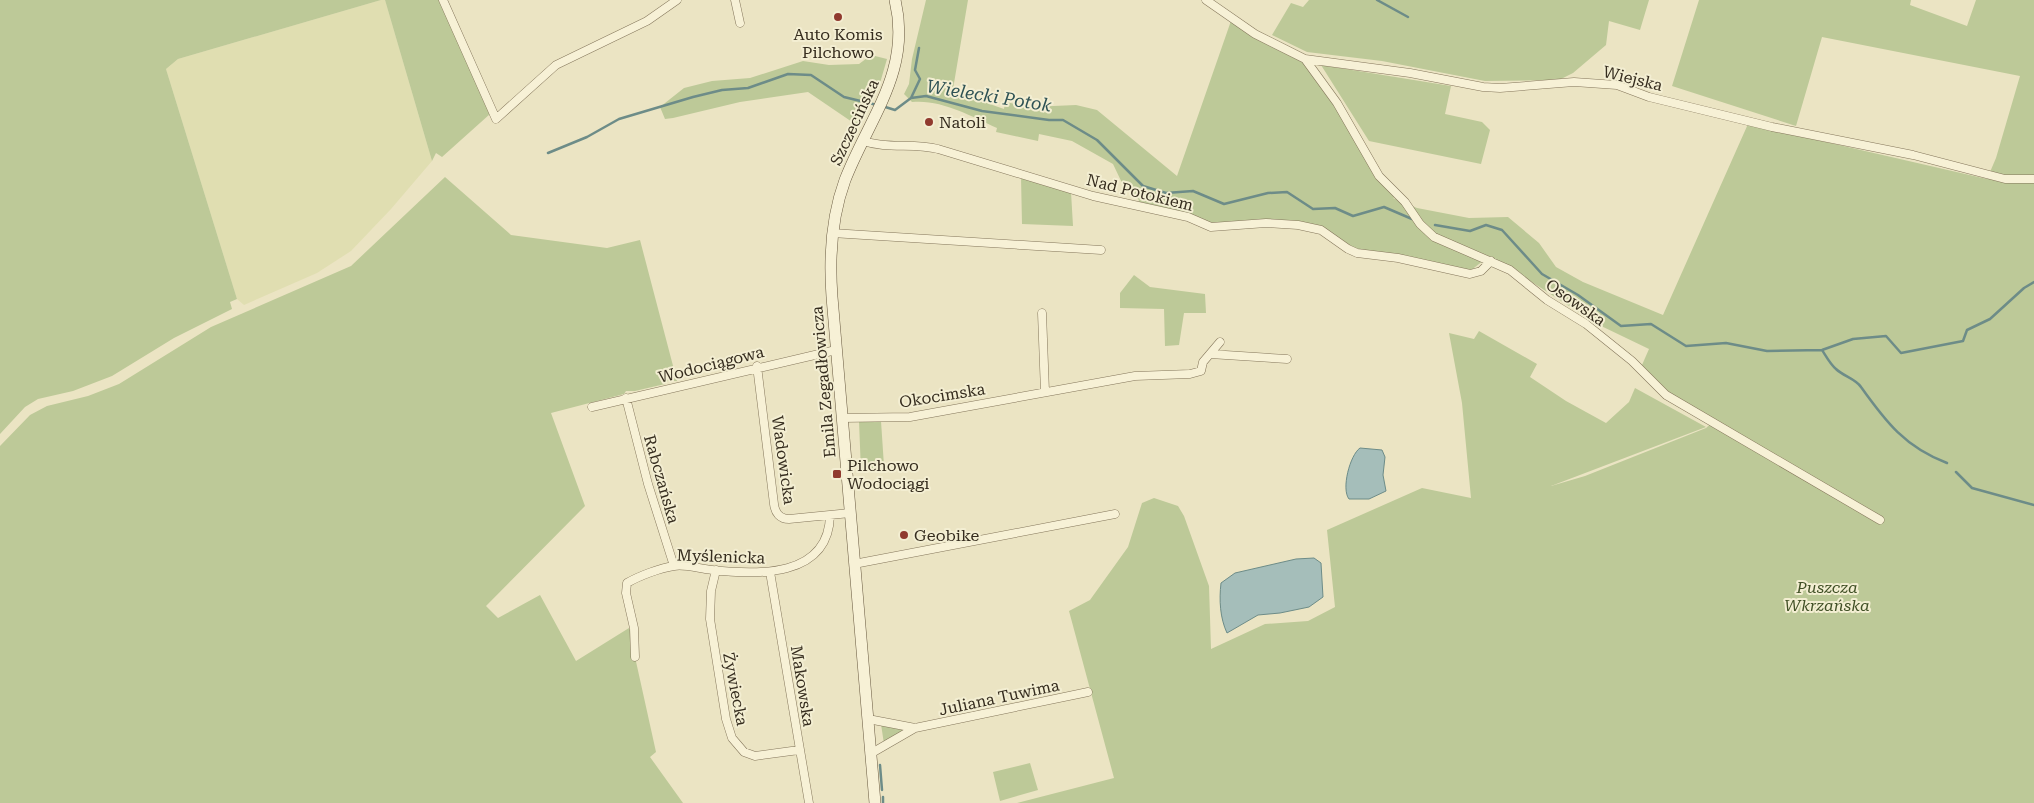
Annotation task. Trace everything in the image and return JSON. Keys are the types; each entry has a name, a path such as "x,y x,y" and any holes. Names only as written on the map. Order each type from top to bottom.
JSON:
{"main road":[{"name":"Szczecińska","path":"830,256 832,234 842,188 888,91 895,71 900,41 895,0"},
{"name":"Emila Zegadłowicza","path":"830,256 836,350 875,803"}],"street":[{"path":"443,0 496,119 556,65 647,21 677,0"},
{"path":"735,0 740,23"},
{"name":"Wiejska","path":"1206,0 1269,42 1305,59 1410,73 1483,87 1500,88 1574,82 1617,85 1649,97 1772,127 1913,155 2005,179 2034,179"},
{"name":"Osowska","path":"1305,59 1337,103 1379,176 1405,202 1420,224 1434,237 1510,270 1546,300 1586,324 1632,361 1666,395 1688,410 1768,454 1880,520"},
{"name":"Nad Potokiem","path":"863,141 878,145 915,144 938,149 1093,196 1188,217 1211,227 1266,223 1322,230 1348,249 1357,253 1398,258 1470,274 1481,271 1491,261"},
{"path":"832,234 1101,250"},
{"path":"1042,312 1045,392"},
{"name":"Okocimska","path":"842,418 910,416 1135,376 1190,374 1201,371 1203,362 1220,342"},
{"name":"Wodociągowa","path":"592,407 757,366 836,350"},
{"path":"1210,354 1287,360"},
{"name":"Wadowicka","path":"757,366 775,510 784,519 850,513"},
{"name":"Rabczańska","path":"626,398 648,484 674,566"},
{"path":"854,564 1116,514"},
{"name":"Myślenicka","path":"635,657 634,628 626,585 630,581 674,566 770,572 797,564 818,552 827,534 830,515"},
{"name":"Żywiecka","path":"716,570 711,591 710,619 725,710 732,738 744,752 756,756 799,750"},
{"name":"Makowska","path":"770,572 809,803"},
{"name":"Juliana Tuwima","path":"870,754 915,728 1088,692"},
{"name":"Juliana Tuwima","path":"868,719 915,728"}],"shaded area":[{"path":"385,0 432,161 391,209 351,251 317,273 244,305 237,299 166,69 178,59"}],"green space":[{"path":"0,0 381,0 178,59 166,69 237,299 230,302 232,309 174,338 112,376 73,391 38,399 25,407 0,434"},
{"path":"385,0 440,0 490,114 442,157 436,153 432,161"},
{"name":"Puszcza Wkrzańska","path":"926,0 968,0 952,95 978,100 1004,109 1005,102 1031,107 1076,105 1097,110 1177,176 1232,18 1305,59 1322,81 1372,166 1398,195 1393,198 1417,208 1469,218 1508,217 1539,243 1556,267 1583,282 1663,315 1748,124 1987,179 1996,158 2020,76 1822,37 1796,126 1672,86 1699,0 1911,0 1910,5 1967,26 1976,0 2034,0 2034,803 1017,803 1114,778 1069,611 1090,600 1128,547 1142,503 1154,498 1178,506 1184,516 1209,586 1211,649 1265,624 1308,621 1335,607 1327,530 1422,488 1471,498 1462,403 1449,333 1474,339 1479,331 1537,364 1530,377 1566,401 1606,423 1629,402 1635,388 1706,427 1551,486 1585,476 1706,428 1714,421 1673,396 1642,365 1649,349 1597,324 1510,268 1488,257 1470,271 1355,249 1319,227 1250,221 1211,224 1138,204 1139,200 1123,185 1113,164 1072,141 1039,134 1038,141 996,132 997,128 956,109 934,103 912,102 904,94 909,84 912,59"},
{"path":"1309,0 1649,0 1640,30 1609,21 1606,45 1573,73 1559,80 1485,81 1382,61 1307,52 1272,35 1291,3 1303,7"},
{"path":"871,55 887,59 880,83 858,126 808,92 740,102 665,119 660,107 684,88 712,81 750,78 803,61 829,65 859,64"},
{"path":"1321,65 1451,86 1445,114 1482,122 1490,130 1481,164 1369,141"},
{"path":"445,177 511,235 607,248 640,240 677,381 668,381 665,384 635,391 626,391 624,394 551,413 585,506 486,606 498,618 540,595 576,661 629,628 635,642 635,657 656,752 650,757 683,803 0,803 0,446 30,415 47,406 88,396 119,384 211,327 351,266"},
{"path":"1021,177 1071,192 1073,226 1022,224"},
{"path":"1134,275 1150,287 1205,294 1206,313 1184,313 1179,345 1165,346 1164,309 1120,308 1120,293"},
{"path":"859,421 881,421 884,466 861,472"},
{"path":"881,724 905,730 884,744"},
{"path":"1030,763 1038,790 1000,801 993,772"}],"water":[{"path":"1360,448 1382,450 1385,457 1383,475 1386,491 1369,499 1349,499 1346,480 1353,458"},
{"path":"1314,558 1321,563 1323,597 1309,607 1258,615 1227,633 1221,609 1221,583 1235,573 1296,559"}],"waterway":[{"path":"1377,0 1408,17"},
{"path":"911,98 920,79 915,70 919,48"},
{"name":"Wielecki Potok","path":"548,153 587,137 619,119 722,90 748,88 788,74 811,75 844,97 877,105"},
{"name":"Wielecki Potok","path":"882,106 895,110 911,98 926,96 982,111 1049,120 1063,120 1097,140 1143,186 1166,193 1193,191 1224,204 1268,193 1287,192 1313,209 1335,208 1353,216 1384,207 1412,219"},
{"name":"Wielecki Potok","path":"1435,225 1470,231 1486,225 1502,230 1542,274 1578,295 1621,326 1651,324 1686,346 1726,343 1767,351 1822,350 1853,339 1886,336 1901,353 1963,341 1967,330 1990,319 2024,288 2034,282"},
{"path":"1822,350 1834,367 1859,384 1879,411 1898,432 1919,449 1947,463"},
{"path":"1956,472 1972,488 2034,505"},
{"path":"880,765 882,790"},
{"path":"883,797 883,803"}],"place":[{"name":"Auto Komis Pilchowo","path":"838,17"},
{"name":"Natoli","path":"929,122"},
{"name":"Pilchowo Wodociągi","path":"837,474"},
{"name":"Geobike","path":"904,535"}]}
